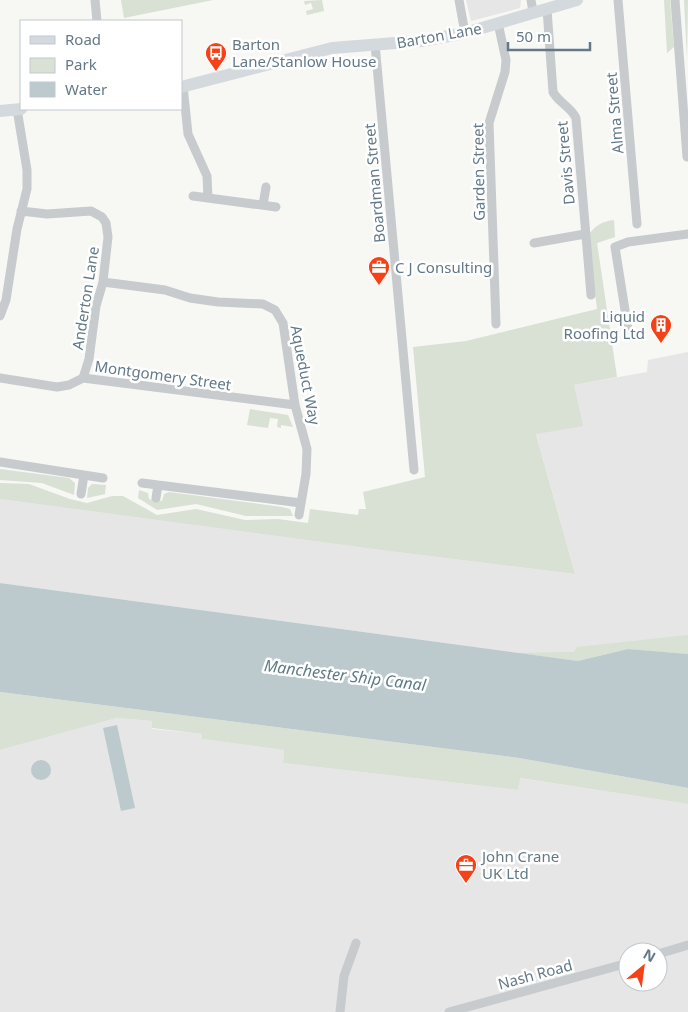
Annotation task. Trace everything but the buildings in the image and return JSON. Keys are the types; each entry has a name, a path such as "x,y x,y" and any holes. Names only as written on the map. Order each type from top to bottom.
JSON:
{"main road":[{"name":"Barton Lane","path":"182,86 332,48 421,41 465,33 498,23 532,6 547,8 577,0"},
{"path":"0,111 19,109"}],"street":[{"path":"95,0 97,20"},
{"path":"459,0 465,33"},
{"name":"Alma Street","path":"618,0 637,224"},
{"path":"675,0 687,157"},
{"name":"Davis Street","path":"547,8 553,92 557,100 572,111 576,118 591,295"},
{"name":"Garden Street","path":"496,324 489,123 505,72 506,60 498,23"},
{"name":"Boardman Street","path":"376,44 414,470"},
{"path":"182,86 189,142 208,176 208,198"},
{"path":"0,316 26,189 27,170 19,109"},
{"path":"264,205 266,187"},
{"path":"193,196 276,207"},
{"name":"Anderton Lane","path":"21,211 47,214 84,210 102,217 106,223 108,237 103,282 96,306 89,360 83,378"},
{"path":"534,243 585,234"},
{"path":"628,330 615,248 628,242 688,234"},
{"name":"Aqueduct Way","path":"103,282 165,290 199,300 269,306 280,316 283,323 295,405 307,449 306,474 299,515"},
{"name":"Montgomery Street","path":"0,378 57,387 69,385 83,378 295,405"},
{"path":"0,462 103,478"},
{"path":"81,494 84,475"},
{"path":"142,483 301,503"},
{"path":"156,498 158,485"},
{"path":"340,1012 344,976 356,943"},
{"path":"668,951 688,945"},
{"name":"Nash Road","path":"449,1012 618,966"}],"shaded area":[{"path":"466,0 521,0 520,8 471,21"},
{"path":"688,352 688,654 628,649 578,661 0,583 0,499 575,574 536,433 574,385 647,372 648,360"},
{"path":"117,718 152,721 152,729 202,734 202,739 284,750 283,763 518,790 519,778 688,804 688,1012 0,1012 0,750"}],"green space":[{"path":"121,0 213,0 124,18"},
{"path":"322,0 324,11 307,15 306,11 313,9 311,3 305,5 304,1"},
{"path":"664,0 670,0 674,47 667,53"},
{"path":"684,0 688,0 687,58"},
{"path":"614,220 615,237 597,243 617,377 574,385 583,426 536,434 575,574 0,499 0,483 29,484 87,503 112,496 123,496 157,515 196,509 245,520 278,519 308,523 310,509 358,515 359,509 366,509 363,492 425,477 413,347 466,341 597,309 588,236 599,225"},
{"path":"250,409 288,415 293,427 281,425 281,428 277,427 278,419 270,418 268,428 247,425"},
{"path":"0,469 69,478 75,483 74,495 42,483 0,480"},
{"path":"92,484 106,485 105,494 87,498 88,488"},
{"path":"139,490 148,493 149,499 162,501 164,494 169,492 282,507 290,509 293,516 246,516 196,504 157,510 138,498"},
{"path":"688,635 688,654 628,649 578,661 517,653 574,652 577,647"},
{"path":"0,692 519,758 688,788 688,804 520,778 518,790 283,763 284,750 202,739 202,734 152,728 152,721 117,718 0,750"}],"water":[{"name":"Manchester Ship Canal","path":"0,583 578,661 628,649 688,654 688,788 519,758 0,692"},
{"path":"117,725 135,808 121,811 103,728"},
{"path":"41,760 48,763 51,770 48,777 41,780 34,777 31,770 34,763"}],"place":[{"name":"Barton Lane/Stanlow House","path":"216,72"},
{"name":"C J Consulting","path":"379,286"},
{"name":"Liquid Roofing Ltd","path":"661,344"},
{"name":"John Crane UK Ltd","path":"466,884"}]}
